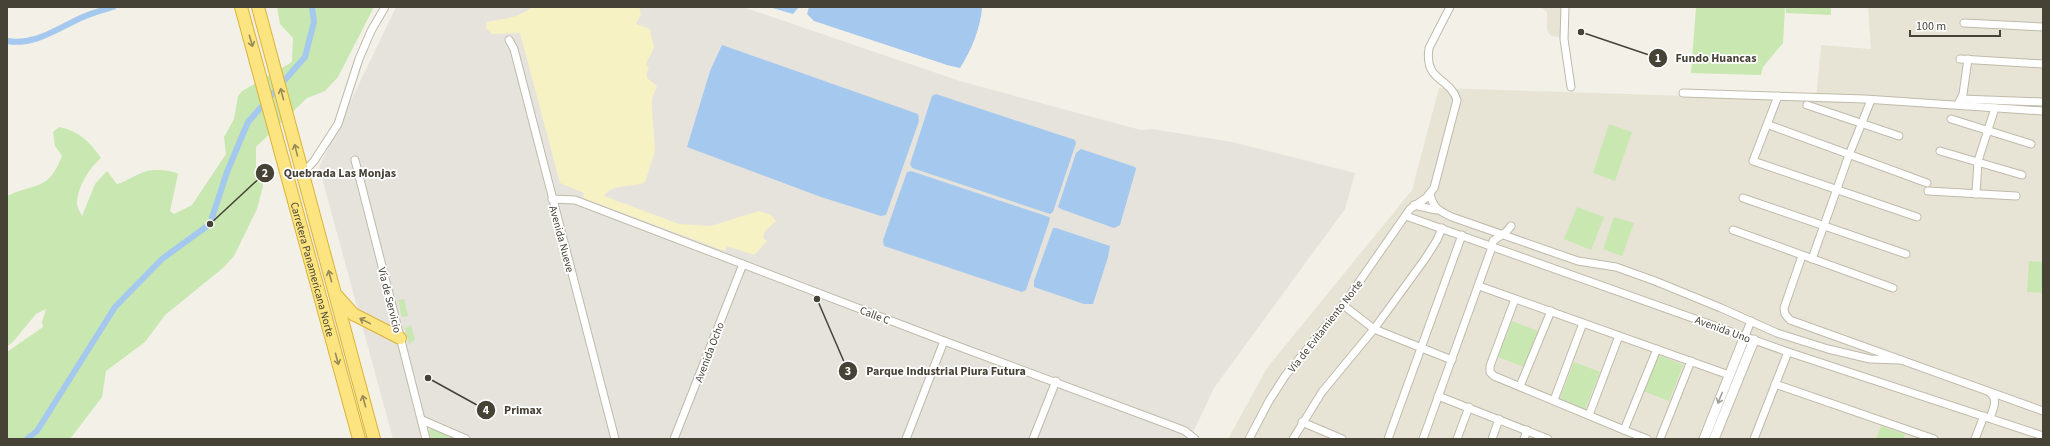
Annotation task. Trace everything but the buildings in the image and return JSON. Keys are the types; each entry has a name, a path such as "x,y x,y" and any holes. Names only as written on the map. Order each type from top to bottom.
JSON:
{"highway":[{"name":"Carretera Panamericana Norte","path":"241,7 359,439"},
{"name":"Carretera Panamericana Norte","path":"258,7 275,65 302,174 374,439"},
{"path":"334,292 353,314 400,338"}],"street":[{"path":"302,174 314,161 338,124 359,59 371,31 385,7"},
{"path":"1438,211 1432,204 1430,194 1434,188 1440,170 1456,107 1455,94 1431,71 1428,65 1429,48 1450,7"},
{"path":"1566,7 1564,39 1572,87"},
{"path":"1964,23 2043,27"},
{"name":"Avenida Nueve","path":"509,40 514,49 615,439"},
{"path":"1960,59 2043,64"},
{"path":"1959,102 1963,94 1968,60"},
{"path":"1683,93 1871,100 2043,102"},
{"path":"1778,96 1769,125 1753,161 1917,217"},
{"path":"1812,259 1849,155 1871,100"},
{"path":"1959,102 1995,108 2043,111"},
{"path":"1807,105 1899,136"},
{"path":"1976,194 1978,162 1995,108"},
{"path":"1951,119 2031,144"},
{"path":"1769,125 1927,183"},
{"path":"1940,151 2022,176"},
{"name":"Vía de Servicio","path":"355,160 426,439"},
{"path":"1928,192 2016,196"},
{"name":"Vía de Evitamiento Norte","path":"1249,439 1269,401 1285,376 1343,305 1414,205 1430,194"},
{"path":"1743,198 1906,254"},
{"name":"Calle C","path":"552,199 576,200 944,341 1056,381 1185,431 1195,439"},
{"path":"1414,205 1427,206 1501,235 1578,261 1616,268 1714,305 1777,333 1828,349 1870,359 1901,360"},
{"name":"Avenida Uno","path":"1406,216 1788,352 2043,436"},
{"path":"1423,439 1479,286 1493,241 1511,226"},
{"path":"1293,439 1302,422 1334,375 1374,329 1437,240 1442,228"},
{"path":"1733,230 1892,288"},
{"path":"1388,439 1462,235"},
{"path":"1802,256 1784,308 1786,317 1793,321 2043,411"},
{"name":"Avenida Ocho","path":"674,439 743,264"},
{"path":"1479,286 1729,375"},
{"path":"1515,299 1490,366 1490,372 1494,376 1647,439"},
{"path":"1343,305 1374,329 1421,349 1452,360"},
{"path":"1520,386 1551,311"},
{"path":"1704,439 1751,321"},
{"path":"1554,400 1583,323"},
{"path":"1589,415 1619,336"},
{"path":"1714,439 1754,340"},
{"path":"906,439 944,341"},
{"path":"1624,430 1656,349"},
{"path":"1754,439 1788,352"},
{"path":"1660,439 1691,361"},
{"path":"1033,439 1056,381"},
{"path":"1775,384 1934,439"},
{"path":"1987,391 1992,395 1995,403"},
{"path":"1438,396 1469,406 1548,439"},
{"path":"1976,439 1995,403 2010,399"},
{"path":"1457,439 1469,406"},
{"path":"1492,439 1499,419"},
{"path":"422,420 466,439"},
{"path":"1302,422 1342,439"},
{"path":"1524,439 1527,430"}],"shaded area":[{"path":"396,7 743,7 960,81 1100,119 1141,130 1153,129 1232,142 1355,173 1345,209 1214,388 1190,439 393,439 319,167"},
{"path":"1540,7 1565,7 1564,26 1560,37 1551,36 1547,30 1547,12"},
{"path":"1868,7 2043,7 2043,439 1228,439 1267,368 1412,190 1439,88 1816,100 1821,45 1871,49"}],"green space":[{"path":"277,7 374,7 338,77 325,91 307,98 256,147 256,168 261,176 263,186 257,209 234,256 223,268 165,315 145,342 106,371 102,397 70,439 7,439 7,352 43,327 42,322 46,309 36,314 12,343 7,346 7,196 40,184 52,175 62,156 55,146 53,132 59,127 78,134 93,147 101,158 84,179 79,191 77,205 82,216 95,184 107,171 117,184 150,170 163,170 178,174 170,211 174,214 192,205 226,154 224,137 234,119 238,96 242,91 292,62 293,38 280,24"},
{"path":"1696,7 1785,7 1783,43 1763,67 1761,75 1691,73"},
{"path":"1786,7 1831,7 1831,15 1786,13"},
{"path":"1609,124 1632,132 1615,181 1593,173"},
{"path":"1577,207 1604,217 1591,250 1564,239"},
{"path":"1614,217 1634,223 1622,256 1603,249"},
{"path":"2029,261 2043,262 2043,293 2027,292"},
{"path":"404,299 408,316 402,317 398,300"},
{"path":"1512,321 1538,331 1524,367 1498,357"},
{"path":"411,325 415,340 409,344 405,328"},
{"path":"1658,355 1683,365 1669,401 1643,391"},
{"path":"1574,362 1600,372 1585,410 1560,398"},
{"path":"1881,426 1905,434 1903,439 1876,439"},
{"path":"431,429 457,438 431,439 429,431"}],"sand":[{"path":"532,7 639,7 641,14 636,24 650,29 654,48 646,63 649,69 646,73 647,78 657,86 652,99 655,151 645,182 612,189 604,196 679,224 711,226 759,211 771,215 776,221 765,231 763,238 767,241 754,255 727,246 725,251 583,198 584,193 560,183 520,33 492,34 486,28 486,22 516,16"}],"water":[{"path":"769,7 799,7 793,14"},
{"path":"809,7 982,7 980,23 975,39 960,68 814,21 807,14"},
{"path":"722,45 918,114 919,121 886,215 881,216 821,197 687,147 710,71"},
{"path":"936,94 1075,140 1076,143 1053,212 1050,214 912,168 910,164 932,96"},
{"path":"1081,149 1135,167 1136,169 1120,225 1114,228 1058,207 1076,153"},
{"path":"911,171 1049,217 1050,219 1026,290 1022,292 884,246 883,240 907,172"},
{"path":"1053,228 1110,246 1093,304 1084,304 1034,287 1034,281"}],"waterway":[{"path":"7,41 17,42 37,39 74,21 113,7"},
{"path":"27,439 37,431 115,307 162,259 210,224 227,172 248,122 305,57 314,22 312,7"}],"place":[{"name":"Fundo Huancas","path":"1581,32"},
{"name":"Quebrada Las Monjas","path":"210,224"},
{"name":"Parque Industrial Piura Futura","path":"817,299"},
{"name":"Primax","path":"428,378"}]}
